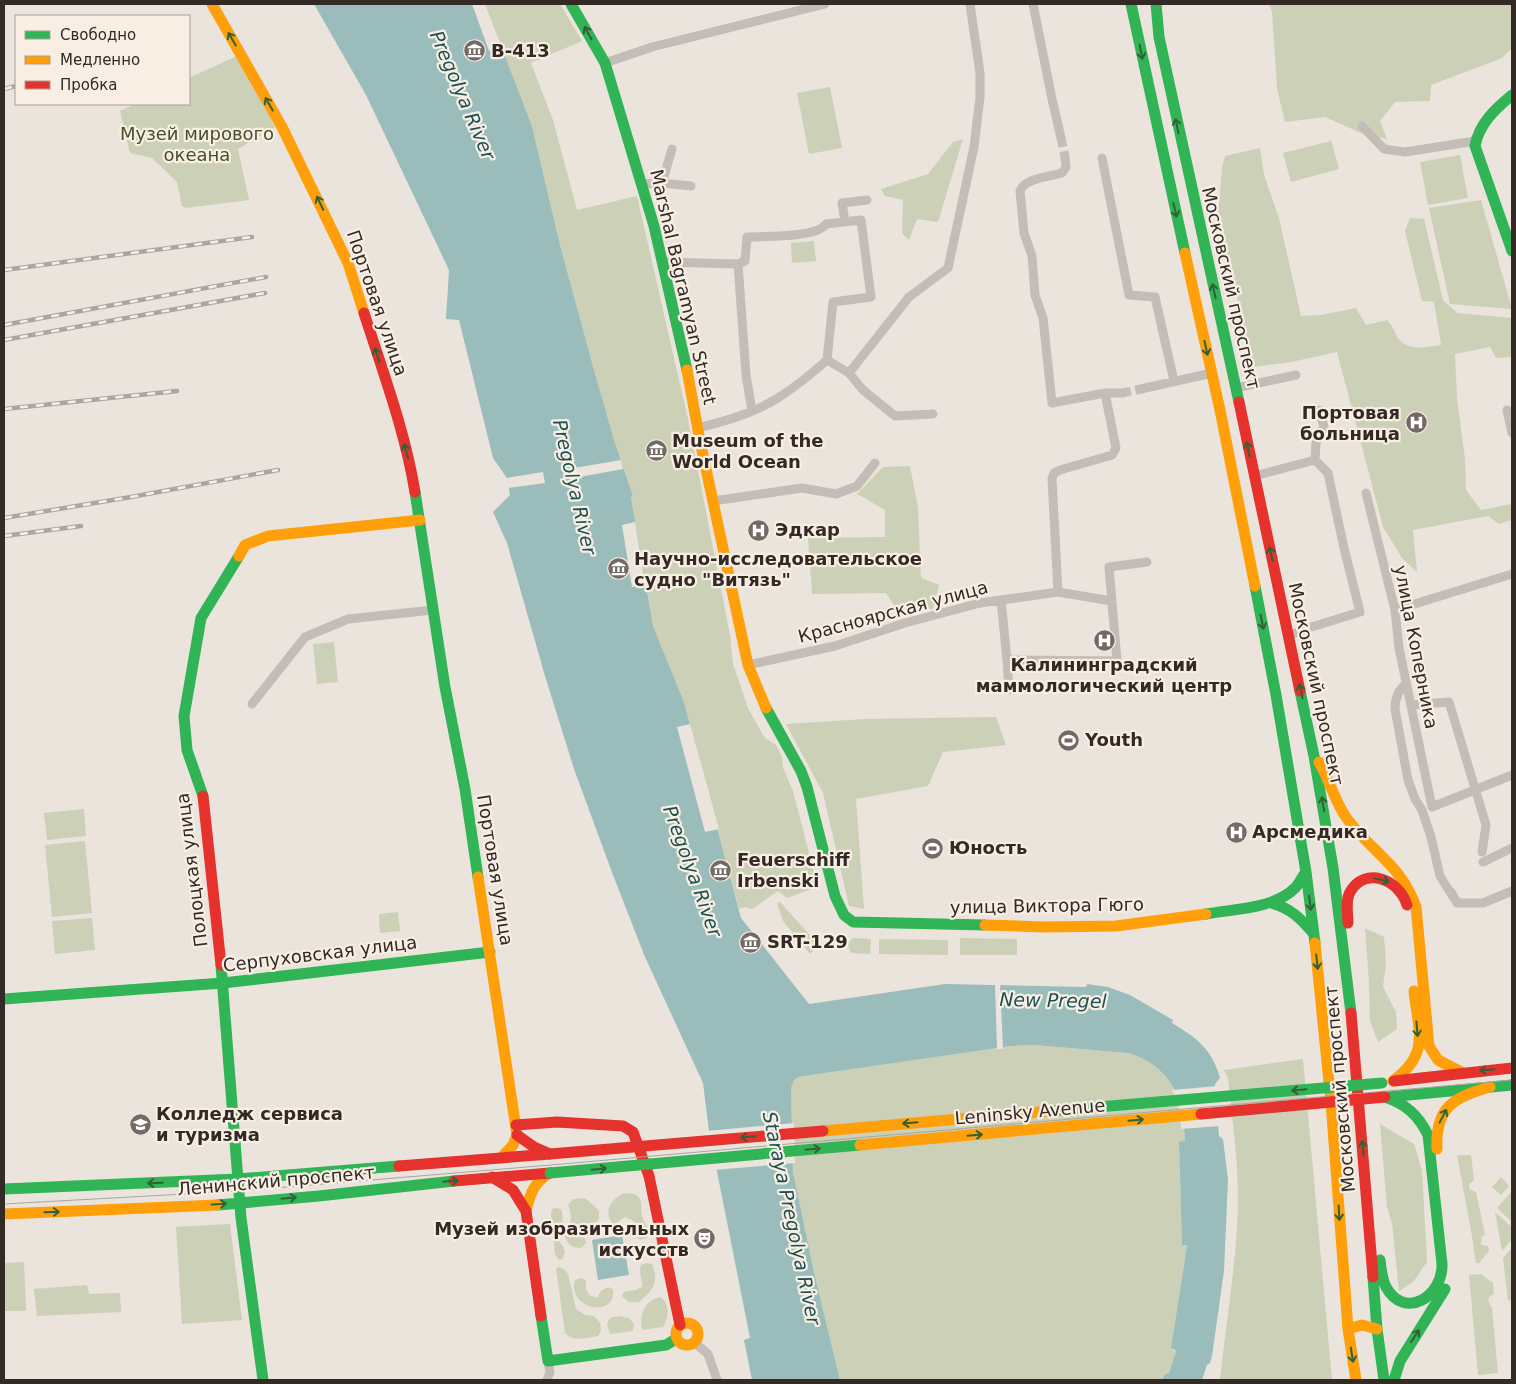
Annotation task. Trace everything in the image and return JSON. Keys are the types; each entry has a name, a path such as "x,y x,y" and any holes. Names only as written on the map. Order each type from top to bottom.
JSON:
{"main road":[{"name":"Портовая улица","path":"212,4 282,127 348,263 412,468 445,687 465,789 517,1130"},
{"name":"Marshal Bagramyan Street","path":"571,4 604,63 642,184 687,371 697,428 748,665 761,700 801,771 815,815 835,896 844,915 853,922"},
{"name":"Московский проспект","path":"1131,4 1154,116 1212,373 1276,695 1306,872 1331,1102 1348,1329 1356,1380"},
{"name":"Московский проспект","path":"1156,4 1159,37 1173,106 1236,388 1314,756 1333,868 1349,991 1377,1329 1384,1380"},
{"path":"1512,95 1487,118 1475,146 1512,251"},
{"path":"1237,500 1258,497"},
{"name":"Полоцкая улица","path":"263,1380 238,1179 223,983 202,791 187,750 184,716 201,618 245,545 268,536 287,533 420,520"},
{"path":"1314,756 1325,770 1348,820 1404,879 1412,892 1416,907 1429,1046 1431,1053 1438,1061 1449,1068 1463,1072"},
{"name":"улица Виктора Гюго","path":"1271,904 1296,887 1306,872"},
{"path":"1349,991 1352,955 1347,906 1349,894 1354,888 1370,878 1388,881 1397,886 1404,895 1408,907 1419,1047 1412,1063 1405,1072 1387,1082"},
{"name":"улица Виктора Гюго","path":"853,922 1044,927 1116,926 1271,904 1280,905 1295,912 1314,934"},
{"name":"Серпуховская улица","path":"4,999 223,983 490,952"},
{"name":"Leninsky Avenue","path":"550,1154 1387,1082 1512,1068"},
{"name":"Leninsky Avenue","path":"550,1174 1512,1084"},
{"path":"1394,1380 1400,1360 1444,1292 1449,1278 1450,1263 1436,1142 1436,1134 1441,1118 1447,1109 1460,1097 1490,1087"},
{"path":"1370,1231 1378,1242 1385,1286 1392,1296 1408,1303 1424,1301 1432,1296 1442,1277 1442,1264 1428,1135 1423,1124 1409,1108 1404,1104 1385,1097"},
{"path":"517,1130 557,1122 622,1126 633,1132 649,1176 680,1325"},
{"path":"517,1130 534,1147 550,1154"},
{"path":"501,1158 516,1142 517,1130"},
{"name":"Ленинский проспект","path":"4,1189 238,1179 550,1154"},
{"path":"526,1211 535,1184 540,1178 550,1174"},
{"name":"Ленинский проспект","path":"4,1214 111,1211 241,1203 492,1177 550,1174"},
{"path":"492,1177 509,1186 521,1200 526,1211 548,1361 666,1345 676,1339"},
{"path":"688,1323 694,1326 698,1336 695,1343 685,1346 678,1342 676,1331 680,1325 688,1323"},
{"path":"1348,1329 1363,1324 1377,1329"}],"street":[{"path":"604,63 652,47 825,4"},
{"path":"849,373 909,297 948,268 974,147 980,97 980,73 970,4"},
{"path":"1033,4 1061,138"},
{"path":"1362,126 1384,149 1405,152 1476,141"},
{"path":"662,183 672,149"},
{"path":"1065,157 1066,167 1062,173 1028,182 1022,185 1020,191 1024,233 1032,256 1035,295 1042,318 1052,403 1105,393 1122,392"},
{"path":"1102,158 1129,295 1155,297 1174,381"},
{"path":"642,184 662,183 691,186"},
{"path":"845,222 842,203 867,200"},
{"path":"662,262 738,264 745,261 748,238 806,234 824,228 826,224 861,220 871,297 833,302 827,360 805,379 772,402 733,418 697,428"},
{"path":"738,264 746,375 752,411"},
{"path":"827,360 849,373 863,390 895,416 933,414"},
{"path":"1140,389 1212,373"},
{"path":"1236,388 1296,374"},
{"path":"1058,592 1052,480 1054,473 1060,470 1112,456 1115,452 1116,448 1105,393"},
{"path":"1289,636 1305,629 1360,612 1328,473 1315,460 1316,443 1324,427 1319,410"},
{"path":"1507,410 1512,433"},
{"path":"1254,476 1315,460"},
{"path":"713,501 802,488 836,494 857,486 875,462"},
{"name":"улица Коперника","path":"1366,493 1395,610 1399,648 1432,807 1476,791"},
{"path":"1007,660 1117,661 1109,567 1147,562"},
{"path":"1395,610 1512,574"},
{"name":"Красноярская улица","path":"748,665 835,646 980,602 1058,592 1112,601"},
{"path":"1001,600 1009,690"},
{"path":"252,704 305,637 348,619 433,610"},
{"path":"1406,684 1401,688 1395,699 1395,709 1408,780 1415,799 1422,810 1440,876 1457,903 1483,903 1512,891"},
{"path":"1411,705 1449,702 1486,826 1482,857 1512,848"},
{"path":"1476,791 1512,775"},
{"path":"1446,879 1452,897"},
{"path":"695,1343 708,1354 717,1380"},
{"path":"547,1380 550,1372 548,1361"}],"green space":[{"name":"Museum of the World Ocean","path":"485,4 560,4 582,41 531,63 553,120 577,210 637,196 688,419 730,635 733,664 748,708 764,737 776,745 782,757 783,768 793,791 818,887 787,898 778,891 752,909 746,907 739,909 684,702 653,626 631,497 633,496 615,443 594,370 560,245 532,126"},
{"path":"1269,4 1512,4 1512,48 1502,58 1431,85 1430,101 1395,102 1380,121 1387,139 1361,133 1325,117 1285,122 1277,89 1272,12"},
{"name":"Музей мирового океана","path":"237,56 275,127 238,149 249,200 186,208 182,206 177,182 152,158 130,153 120,111 133,105 190,105 190,78"},
{"path":"830,87 842,148 809,154 797,93"},
{"path":"963,139 938,222 917,219 909,240 902,233 903,200 885,196 881,189 928,174 953,142"},
{"path":"1331,141 1339,169 1291,182 1283,153"},
{"path":"1260,148 1264,175 1279,218 1301,316 1321,315 1356,308 1366,325 1387,320 1398,338 1407,345 1418,348 1441,345 1434,302 1422,301 1405,231 1410,218 1424,219 1443,300 1457,313 1512,318 1512,357 1496,358 1490,347 1455,354 1457,398 1465,459 1466,490 1481,510 1512,504 1512,520 1499,524 1488,516 1413,530 1417,572 1402,558 1383,527 1337,352 1291,362 1253,367 1218,215 1222,168 1225,156"},
{"path":"1460,155 1468,198 1428,205 1420,162"},
{"path":"1481,200 1512,309 1450,304 1429,208"},
{"path":"814,241 816,261 792,263 791,243"},
{"path":"910,466 918,508 921,578 939,585 933,609 895,607 886,593 812,594 808,538 885,537 885,510 857,494 883,467"},
{"path":"334,642 338,682 317,684 313,644"},
{"path":"996,717 1006,745 943,752 928,786 856,799 864,909 849,906 823,793 786,724 865,719"},
{"path":"84,809 86,836 47,840 44,813"},
{"path":"85,841 92,913 52,917 45,845"},
{"path":"780,902 819,945 810,954 783,921 777,903"},
{"path":"398,912 400,931 380,933 379,914"},
{"path":"92,918 95,950 55,954 52,921"},
{"path":"1365,928 1384,937 1386,963 1383,987 1396,1012 1397,1029 1378,1042 1370,1021"},
{"path":"853,938 871,939 870,954 851,953 847,944"},
{"path":"960,938 1017,939 1017,955 960,955"},
{"path":"879,939 948,940 948,955 879,954"},
{"path":"1034,1045 1127,1053 1136,1056 1154,1065 1168,1079 1178,1096 1183,1115 1185,1142 1179,1142 1182,1244 1187,1244 1171,1348 1176,1352 1169,1373 1165,1374 1162,1380 840,1380 814,1272 793,1172 791,1087 793,1080 798,1077 1011,1046"},
{"path":"1303,1059 1332,1380 1220,1380 1233,1268 1238,1201 1236,1155 1228,1078 1224,1070"},
{"path":"1380,1124 1414,1144 1422,1170 1427,1262 1414,1281 1399,1291 1392,1223 1387,1207"},
{"path":"1457,1155 1471,1155 1474,1180 1469,1184 1469,1189 1476,1192 1485,1235 1482,1236 1481,1245 1488,1246 1489,1251 1479,1263 1476,1263"},
{"path":"1501,1177 1509,1186 1501,1195 1492,1187"},
{"path":"1512,1191 1512,1222 1497,1208"},
{"path":"624,1193 636,1195 641,1201 643,1219 650,1230 647,1238 641,1240 636,1237 634,1221 625,1217 615,1224 609,1218 610,1205"},
{"path":"585,1198 599,1211 599,1219 594,1224 579,1227 577,1231 585,1239 586,1243 581,1248 570,1245 564,1235 571,1217 568,1205 573,1199"},
{"path":"552,1209 561,1209 563,1219 558,1236 565,1251 563,1259 559,1260 555,1254 551,1214"},
{"path":"1495,1212 1512,1227 1512,1239 1502,1251"},
{"path":"230,1224 242,1320 182,1324 176,1227"},
{"path":"1512,1248 1512,1300 1508,1301 1503,1258"},
{"path":"24,1262 26,1311 4,1311 4,1263"},
{"path":"646,1263 652,1264 654,1271 655,1281 652,1289 639,1302 627,1301 622,1296 624,1292 642,1287 640,1268 641,1265"},
{"path":"559,1267 568,1274 576,1309 585,1315 594,1316 600,1323 601,1331 598,1336 572,1338 565,1333 556,1269"},
{"path":"1481,1274 1493,1283 1494,1294 1489,1297 1488,1301 1492,1308 1498,1373 1478,1375 1469,1275"},
{"path":"581,1278 586,1280 586,1289 589,1295 597,1298 601,1291 608,1287 613,1289 612,1298 608,1304 601,1307 593,1307 585,1304 578,1298 574,1290 575,1280"},
{"path":"87,1285 89,1294 120,1293 121,1312 37,1316 34,1289"},
{"path":"661,1297 666,1304 668,1312 663,1327 642,1330 641,1319 644,1309 655,1298"},
{"path":"619,1316 629,1318 634,1324 633,1331 610,1334 607,1324 610,1318"}],"water":[{"path":"314,4 485,4 532,126 560,245 594,370 615,443 633,496 631,497 653,626 684,702 741,918 809,1004 945,984 1086,987 1087,984 1108,987 1130,995 1173,1020 1172,1023 1196,1039 1213,1059 1220,1078 1215,1084 1219,1136 1223,1139 1228,1180 1224,1271 1212,1356 1202,1380 1162,1380 1165,1374 1169,1373 1176,1352 1171,1348 1187,1245 1182,1245 1179,1142 1185,1141 1183,1115 1178,1096 1168,1079 1154,1065 1136,1056 1127,1053 1034,1045 1011,1046 798,1077 794,1080 791,1088 793,1172 814,1272 840,1380 752,1380 744,1340 750,1338 709,1131 703,1083 645,957 574,769 507,543 493,512 510,495 507,478 493,458 459,320 446,319 449,270 366,95"},
{"path":"622,1235 629,1275 598,1280 592,1240"}],"pier":[{"path":"472,4 485,4 501,45 489,51"},
{"path":"621,460 623,469 569,479 568,469"},
{"path":"543,472 545,483 508,488 507,478"},
{"path":"635,522 645,584 632,587 622,525"},
{"path":"690,724 719,829 705,832 677,727"},
{"path":"995,984 1000,984 1003,1049 997,1049"},
{"path":"1218,1086 1220,1126 1181,1129 1179,1107 1172,1090"},
{"path":"794,1123 795,1163 714,1170 706,1131"}],"tunnel":[{"path":"1061,138 1065,157"},
{"path":"1122,393 1141,389"}],"tram line":[{"path":"4,1204 239,1191 1512,1080"}],"railway":[{"path":"4,89 15,86"},
{"path":"4,270 252,237"},
{"path":"4,325 266,277"},
{"path":"4,340 265,293"},
{"path":"4,409 177,391"},
{"path":"4,518 278,470"},
{"path":"4,536 81,526"}],"traffic: fast":[{"path":"571,4 605,63 654,226 687,370"},
{"path":"1131,4 1185,253"},
{"path":"1156,4 1159,37 1239,402"},
{"path":"1512,95 1494,111 1484,124 1475,146 1512,251"},
{"path":"415,492 445,687 465,789 478,877"},
{"path":"203,796 187,750 184,716 201,618 239,556"},
{"path":"1255,586 1276,695 1306,872 1315,943"},
{"path":"1300,691 1314,756 1333,868 1351,1013"},
{"path":"766,708 801,771 807,787 835,896 844,915 853,922 985,925"},
{"path":"1206,914 1253,907 1276,900 1295,888 1306,872"},
{"path":"1271,903 1295,915 1314,934"},
{"path":"4,999 223,983 490,952"},
{"path":"221,965 241,1218 263,1380"},
{"path":"1051,1111 1382,1083"},
{"path":"1388,1097 1512,1085"},
{"path":"1380,1260 1386,1287 1394,1297 1403,1302 1412,1303 1422,1300 1430,1294 1441,1276 1442,1264 1428,1135 1411,1111 1385,1097"},
{"path":"550,1173 860,1145"},
{"path":"4,1189 238,1179 399,1166"},
{"path":"218,1205 454,1181"},
{"path":"1373,1277 1377,1329 1384,1380"},
{"path":"1394,1380 1400,1361 1445,1289"},
{"path":"541,1316 548,1361 666,1345 676,1339"}],"traffic: slow":[{"path":"212,4 282,127 348,263 364,313"},
{"path":"1185,253 1220,410 1255,586"},
{"path":"687,370 700,441 748,665 766,708"},
{"path":"239,556 245,545 268,536 420,520"},
{"path":"1319,762 1348,820 1403,880 1410,893 1416,907 1429,1046 1438,1060 1463,1073"},
{"path":"478,877 517,1135 513,1145 501,1158"},
{"path":"985,925 1044,927 1116,926 1206,914"},
{"path":"1315,943 1331,1102 1348,1329 1356,1380"},
{"path":"1393,1081 1405,1071 1413,1061 1417,1051 1419,1030 1414,991"},
{"path":"1437,1149 1439,1123 1449,1106 1466,1095 1490,1087"},
{"path":"823,1131 1051,1111"},
{"path":"860,1145 1201,1114"},
{"path":"526,1211 536,1184 550,1173"},
{"path":"4,1214 218,1205"},
{"path":"687,1323 695,1326 698,1334 695,1342 687,1345 679,1342 676,1334 679,1326 687,1323"},
{"path":"1348,1329 1362,1325 1377,1329"}],"traffic: jam":[{"path":"364,313 399,424 415,492"},
{"path":"1239,402 1300,691"},
{"path":"203,796 221,965"},
{"path":"1348,923 1348,896 1356,884 1364,879 1381,879 1389,883 1397,888 1407,905"},
{"path":"1351,1013 1373,1277"},
{"path":"1394,1081 1512,1068"},
{"path":"1201,1114 1385,1097"},
{"path":"516,1125 557,1122 623,1126 633,1132 649,1176 680,1325"},
{"path":"550,1154 823,1131"},
{"path":"517,1135 534,1147 550,1154"},
{"path":"399,1166 550,1154"},
{"path":"454,1181 550,1173"},
{"path":"492,1177 513,1190 526,1211 541,1316"}],"place":[{"name":"B-413","path":"475,51"},
{"name":"Портовая больница","path":"1416,423"},
{"name":"Museum of the World Ocean","path":"656,451"},
{"name":"Эдкар","path":"759,530"},
{"name":"Научно-исследовательское судно \"Витязь\"","path":"618,569"},
{"name":"Калининградский маммологический центр","path":"1104,640"},
{"name":"Youth","path":"1069,740"},
{"name":"Арсмедика","path":"1236,832"},
{"name":"Юность","path":"933,848"},
{"name":"Feuerschiff Irbenski","path":"721,870"},
{"name":"SRT-129","path":"751,942"},
{"name":"Колледж сервиса и туризма","path":"140,1124"},
{"name":"Музей изобразительных искусств","path":"705,1239"}],"water label":[{"name":"Pregolya River","path":"463,95"},
{"name":"Pregolya River","path":"575,487"},
{"name":"Pregolya River","path":"693,871"},
{"name":"New Pregel","path":"1053,1000"},
{"name":"Staraya Pregolya River","path":"792,1218"}]}
